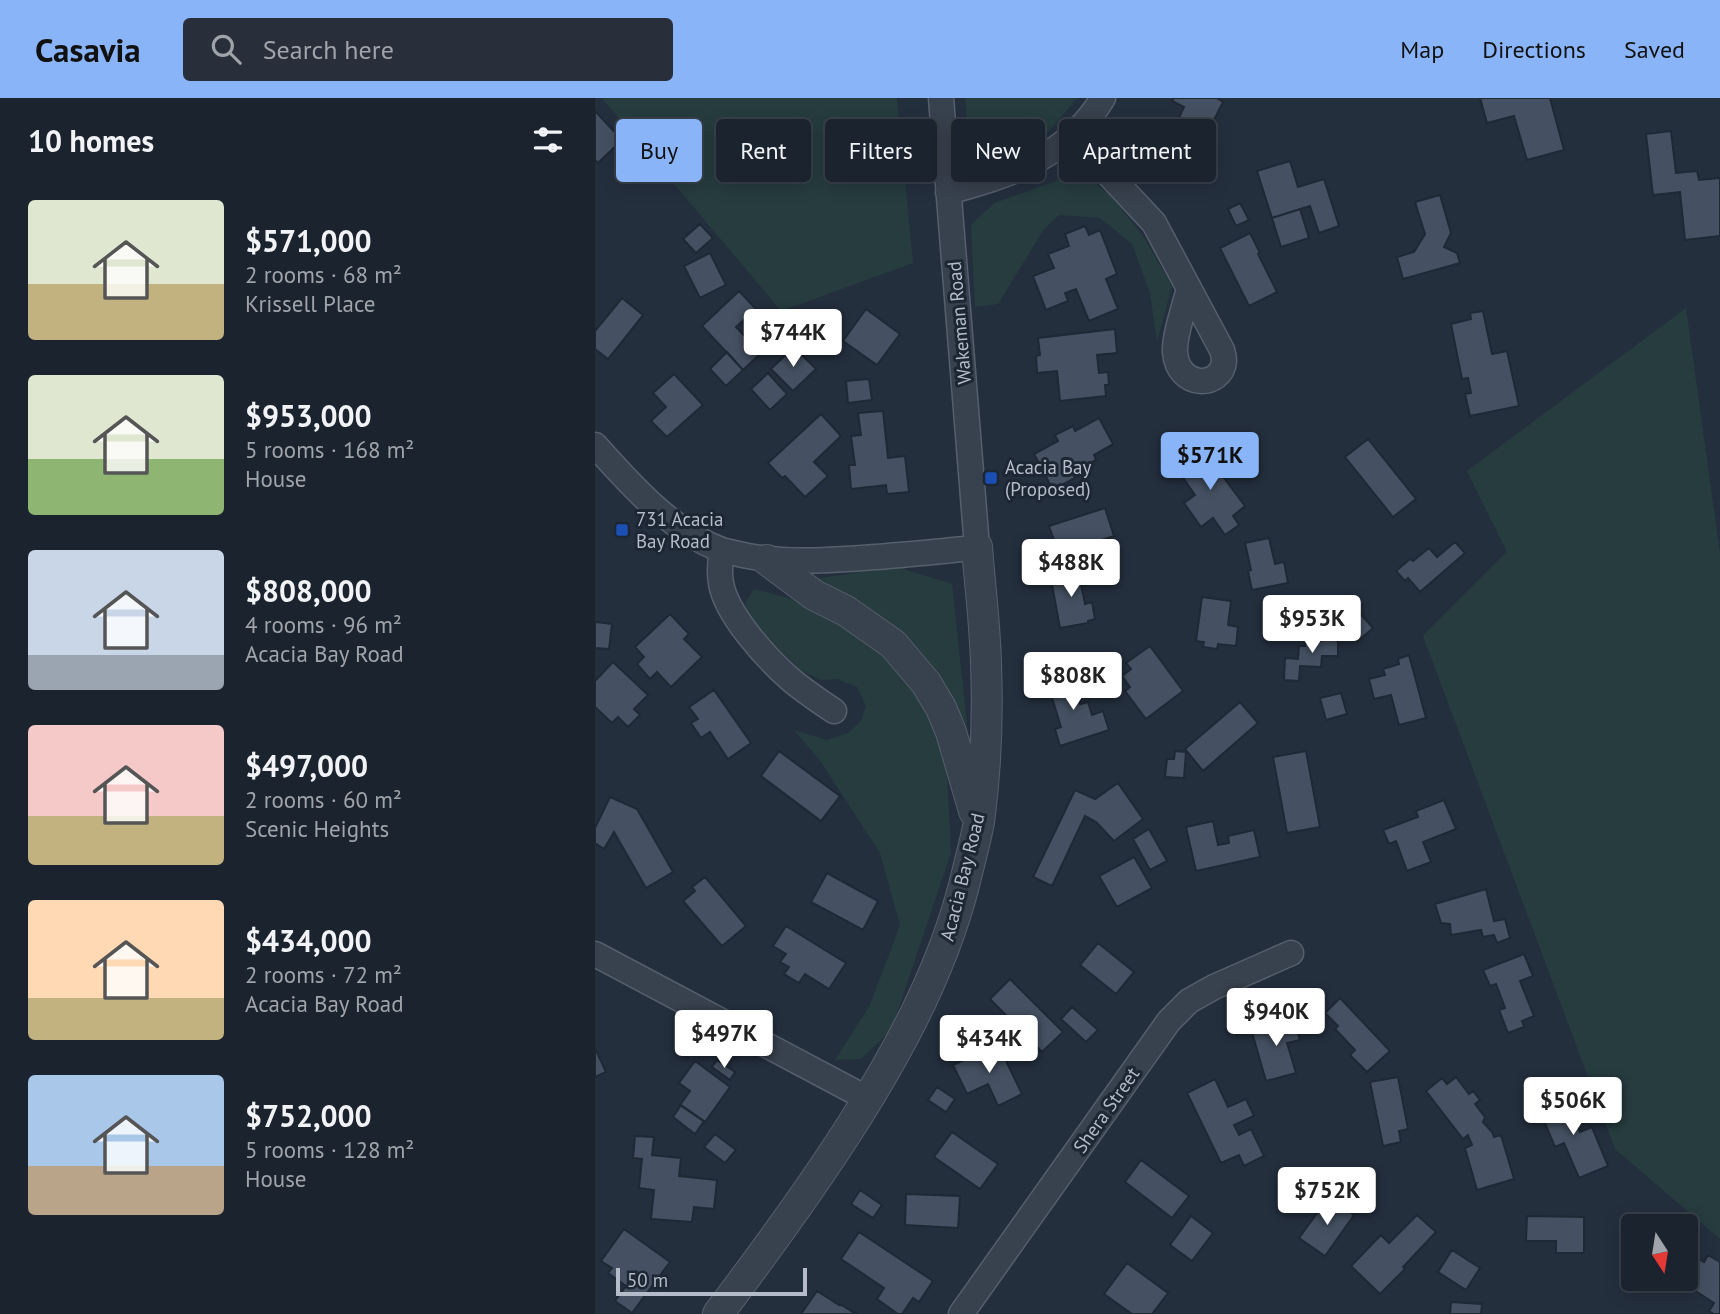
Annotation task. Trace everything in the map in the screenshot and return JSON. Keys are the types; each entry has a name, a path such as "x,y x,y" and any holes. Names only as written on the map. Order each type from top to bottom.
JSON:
{"street":[{"name":"Wakeman Road","path":"941,98 977,547"},
{"path":"1087,119 1103,98"},
{"path":"948,192 1022,169 1059,146"},
{"path":"1116,182 1154,223 1189,288"},
{"path":"595,445 627,481 665,516 691,534 722,550 767,560 820,561 977,547"},
{"name":"Acacia Bay Road","path":"718,1314 824,1169 868,1099 899,1047 946,946 964,888 978,825 984,773 986,662 977,547"},
{"path":"722,550 720,582 732,612 789,678 834,710"},
{"path":"767,560 814,595 846,611 893,644 926,683 951,732 978,825"},
{"name":"Shera Street","path":"961,1314 1169,1021 1189,1001 1214,987 1291,953"},
{"path":"595,954 868,1099"}],"green space":[{"path":"602,98 897,98 899,119 825,119 825,182 905,182 913,263 781,311 673,182 702,182 702,119 620,119"},
{"path":"965,98 1077,98 1045,136 1045,119 967,119"},
{"path":"1059,180 1059,182 1094,182 1110,195 1143,236 1172,286 1157,342 1150,293 1132,244 1100,218 1059,215 1044,229 998,304 975,307 971,225 994,203"},
{"path":"1686,308 1720,553 1720,1239 1698,1220 1698,1214 1691,1214 1615,1149 1423,636 1507,552 1467,471"},
{"path":"897,567 952,584 967,724 945,698 813,579"},
{"path":"754,589 832,613 885,657 932,714 947,772 951,853 891,1031 861,1059 835,1060 870,1005 900,925 880,853 821,762 794,730 827,740 848,733 861,721 866,706 857,687 837,679 821,680 802,671 750,622 745,603"}],"building":[{"path":"1174,98 1217,98 1223,102 1214,119 1178,119 1184,107 1172,101"},
{"path":"1480,98 1550,98 1564,150 1527,160 1514,116 1487,123"},
{"path":"595,111 616,134 616,146 598,163 595,160"},
{"path":"1671,131 1676,173 1697,171 1699,180 1720,178 1720,236 1685,240 1680,192 1653,195 1646,134"},
{"path":"1290,161 1298,187 1324,179 1339,226 1319,233 1310,206 1272,218 1257,171"},
{"path":"1440,195 1451,233 1444,247 1457,253 1460,263 1403,279 1397,257 1414,252 1425,234 1415,202"},
{"path":"1240,203 1249,220 1236,226 1228,209"},
{"path":"1300,209 1309,238 1281,247 1272,218"},
{"path":"700,224 713,238 696,253 683,239"},
{"path":"1085,226 1089,235 1100,230 1117,274 1106,279 1118,309 1089,321 1076,289 1065,293 1068,301 1046,310 1033,276 1054,268 1048,254 1069,246 1065,234"},
{"path":"1250,233 1277,292 1249,306 1220,248"},
{"path":"710,253 726,285 700,298 684,266"},
{"path":"739,291 756,309 736,327 761,353 743,370 702,326"},
{"path":"622,298 643,315 608,359 595,349 595,331"},
{"path":"866,309 900,334 877,365 843,341"},
{"path":"1483,311 1492,354 1507,351 1519,406 1470,416 1465,394 1471,393 1468,378 1462,379 1451,324 1471,319 1470,313"},
{"path":"1115,329 1117,353 1097,355 1099,373 1108,372 1106,396 1060,401 1057,371 1037,373 1036,356 1040,355 1038,338"},
{"path":"794,347 816,369 793,391 771,369"},
{"path":"727,352 743,370 726,386 710,369"},
{"path":"768,373 787,394 770,410 751,389"},
{"path":"674,374 703,405 667,437 651,421 666,407 653,393"},
{"path":"869,379 872,400 848,403 846,381"},
{"path":"883,411 888,458 905,456 909,492 887,494 886,485 851,489 849,465 855,465 851,436 861,435 858,413"},
{"path":"821,414 841,436 814,462 828,476 805,497 768,463"},
{"path":"1099,418 1113,444 1094,455 1096,460 1072,473 1075,478 1053,490 1034,454 1058,441 1055,435 1073,426 1075,431"},
{"path":"1368,439 1416,499 1393,517 1345,457"},
{"path":"1197,442 1245,506 1233,516 1239,525 1225,535 1213,518 1201,527 1184,503 1195,495 1179,472 1190,464 1182,453"},
{"path":"1105,508 1114,536 1059,554 1049,526"},
{"path":"1269,538 1275,564 1284,562 1288,583 1252,590 1245,543"},
{"path":"1455,542 1465,553 1420,592 1408,578 1405,581 1396,571 1429,548 1437,557"},
{"path":"1078,569 1085,604 1092,602 1095,619 1088,623 1060,628 1050,574"},
{"path":"1202,597 1231,601 1228,625 1238,627 1236,646 1218,644 1217,649 1203,647 1204,642 1196,641"},
{"path":"1357,610 1373,628 1357,642 1341,624"},
{"path":"670,614 689,634 684,639 702,657 671,687 657,672 650,679 637,664 644,657 635,647"},
{"path":"595,622 612,624 609,649 595,648"},
{"path":"1321,633 1338,633 1338,656 1322,656 1321,667 1300,666 1299,681 1284,680 1285,658 1298,659 1299,646 1305,646 1305,640 1321,641"},
{"path":"1150,646 1183,691 1146,719 1125,691 1130,687 1122,676 1131,669 1126,663"},
{"path":"1409,655 1426,718 1399,725 1391,695 1374,699 1369,679 1385,675 1383,669 1399,664 1398,659"},
{"path":"613,662 648,695 634,709 640,715 628,727 618,717 612,723 595,707 595,681"},
{"path":"1070,671 1080,704 1088,702 1092,715 1103,711 1109,730 1060,746 1055,729 1061,727 1046,678"},
{"path":"714,690 751,743 728,759 710,732 701,738 691,723 698,719 689,707"},
{"path":"1341,693 1347,714 1326,720 1320,698"},
{"path":"1240,702 1258,723 1203,771 1185,749"},
{"path":"779,751 840,796 821,821 761,776"},
{"path":"1175,751 1186,752 1184,778 1165,777 1167,759 1174,759"},
{"path":"1306,751 1320,827 1287,833 1273,757"},
{"path":"1118,783 1143,819 1114,841 1096,822 1085,816 1052,886 1033,877 1075,790 1095,799"},
{"path":"610,797 637,809 673,872 646,888 614,832 604,849 595,843 595,828"},
{"path":"1444,800 1456,829 1423,842 1431,862 1407,871 1396,841 1389,844 1383,830 1418,817 1416,811"},
{"path":"1213,821 1218,845 1229,843 1228,836 1254,830 1260,857 1196,871 1186,827"},
{"path":"1149,829 1167,861 1150,870 1133,839"},
{"path":"1134,857 1152,888 1117,907 1099,876"},
{"path":"827,873 878,901 863,930 811,902"},
{"path":"705,877 746,926 722,946 683,901 695,891 692,887"},
{"path":"1486,889 1494,921 1505,919 1510,938 1497,943 1494,935 1483,937 1481,930 1451,935 1450,924 1441,923 1435,904"},
{"path":"786,926 846,963 829,989 805,974 799,983 784,974 789,967 780,962 786,954 773,946"},
{"path":"1098,943 1134,972 1116,994 1080,965"},
{"path":"1524,954 1533,976 1520,981 1534,1016 1522,1021 1524,1027 1508,1033 1499,1010 1505,1008 1496,984 1490,986 1483,970"},
{"path":"1010,979 1063,1032 1042,1052 990,999"},
{"path":"1340,998 1390,1051 1367,1072 1350,1055 1355,1050 1335,1029 1338,1026 1325,1013"},
{"path":"1072,1007 1098,1030 1086,1042 1061,1019"},
{"path":"1294,1018 1300,1040 1287,1043 1296,1073 1266,1081 1251,1029"},
{"path":"998,1044 1022,1094 998,1106 988,1084 967,1094 953,1065"},
{"path":"595,1048 606,1072 595,1077"},
{"path":"717,1060 735,1072 730,1080 712,1067"},
{"path":"695,1061 730,1087 705,1122 680,1105 690,1091 679,1083"},
{"path":"1398,1077 1408,1129 1399,1131 1401,1142 1383,1146 1370,1082"},
{"path":"1456,1077 1469,1094 1473,1091 1480,1100 1475,1104 1485,1117 1483,1122 1494,1137 1501,1135 1514,1179 1477,1190 1465,1148 1472,1145 1468,1135 1463,1139 1426,1091 1442,1078 1447,1084"},
{"path":"1215,1079 1228,1107 1246,1099 1254,1116 1234,1125 1239,1135 1251,1129 1264,1156 1244,1166 1239,1155 1221,1163 1187,1093"},
{"path":"937,1087 955,1099 946,1112 928,1100"},
{"path":"1565,1096 1580,1132 1592,1127 1608,1166 1579,1178 1564,1143 1555,1147 1538,1107"},
{"path":"681,1105 704,1121 695,1134 673,1117"},
{"path":"952,1132 998,1164 980,1189 934,1157"},
{"path":"715,1134 736,1150 725,1163 704,1147"},
{"path":"635,1136 654,1137 652,1155 681,1158 679,1176 717,1180 714,1209 694,1207 692,1222 651,1219 654,1190 639,1188 642,1159 633,1158"},
{"path":"1141,1160 1189,1196 1172,1218 1125,1182"},
{"path":"860,1190 882,1205 873,1218 851,1204"},
{"path":"906,1194 960,1196 958,1228 905,1225"},
{"path":"1329,1197 1354,1215 1325,1256 1299,1238"},
{"path":"1417,1215 1436,1232 1380,1294 1351,1266 1381,1235 1389,1243"},
{"path":"1191,1216 1213,1233 1192,1261 1170,1245"},
{"path":"1527,1216 1584,1217 1584,1253 1556,1253 1556,1241 1526,1241"},
{"path":"624,1229 670,1262 632,1313 615,1301 626,1286 608,1273 612,1268 601,1261"},
{"path":"859,1232 933,1281 919,1302 913,1298 902,1314 877,1299 884,1288 841,1259"},
{"path":"1452,1250 1480,1268 1466,1290 1438,1272"},
{"path":"1708,1255 1720,1262 1720,1314 1709,1311 1714,1303 1697,1292 1698,1258 1704,1262"},
{"path":"1127,1263 1168,1293 1152,1314 1132,1314 1104,1294"},
{"path":"817,1291 839,1305 856,1314 801,1314"},
{"path":"1451,1302 1482,1304 1481,1314 1450,1314"}],"place":[{"name":"Acacia Bay (Proposed)","path":"991,478"},
{"name":"731 Acacia Bay Road","path":"622,530"}]}
